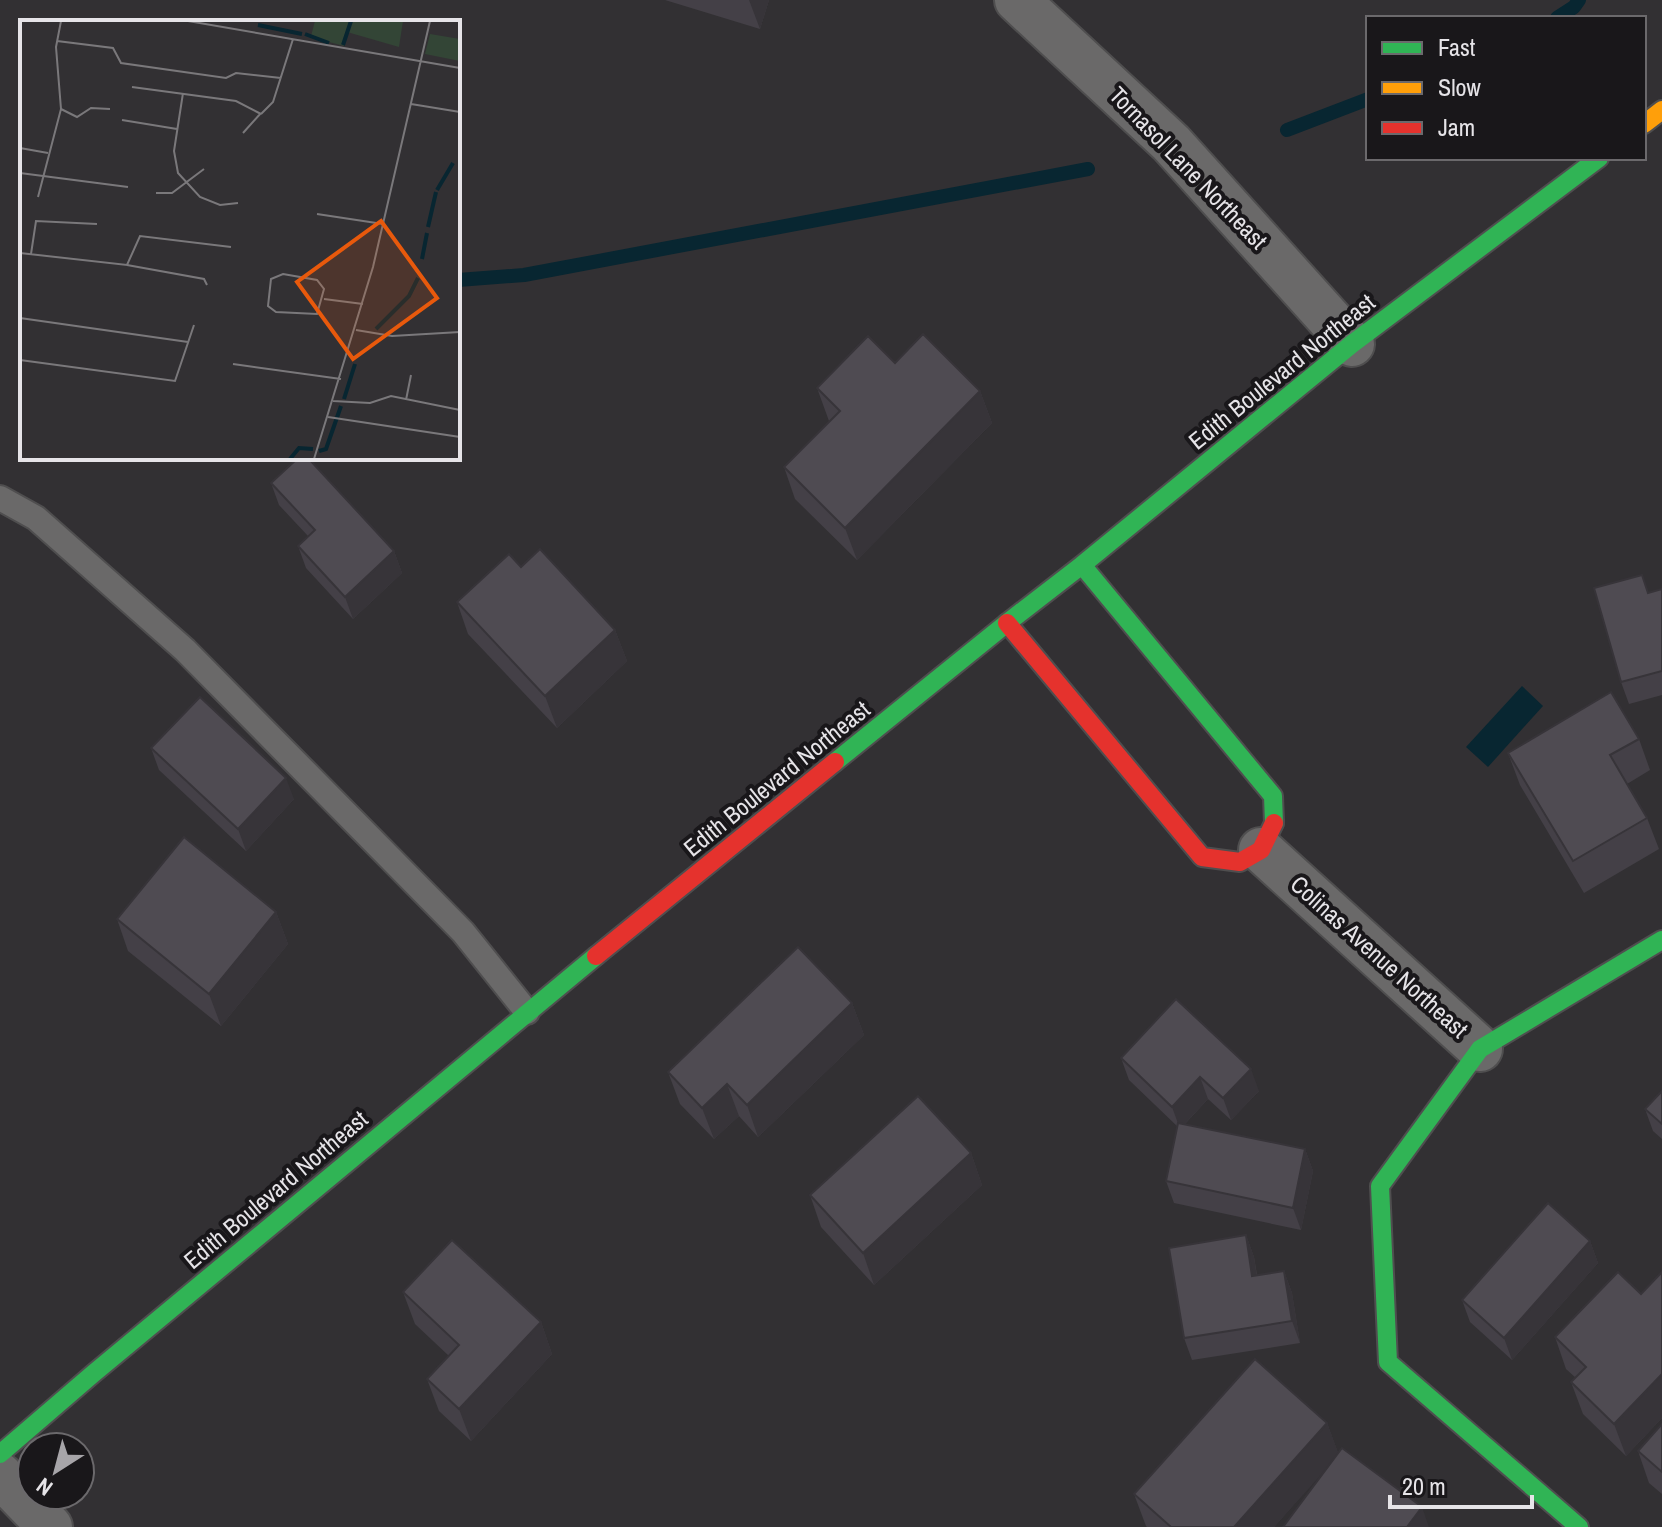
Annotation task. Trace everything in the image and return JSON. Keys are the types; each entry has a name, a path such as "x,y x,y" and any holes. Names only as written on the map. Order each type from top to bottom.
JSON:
{"street":[{"name":"Tornasol Lane Northeast","path":"1017,0 1171,143 1352,344"},
{"path":"1646,122 1662,110"},
{"name":"Edith Boulevard Northeast","path":"0,1454 527,1012 1352,344 1596,160"},
{"path":"1007,623 1202,857 1240,862 1261,850 1274,822 1273,796 1082,565"},
{"name":"Colinas Avenue Northeast","path":"1261,850 1480,1049 1380,1186 1388,1362 1579,1527"},
{"path":"1480,1049 1662,940"},
{"path":"0,1475 50,1527"}],"lane":[{"path":"0,498 36,518 185,650 463,932 527,1012"}],"water":[{"path":"1522,686 1543,706 1488,767 1466,747"}],"building":[{"path":"923,334 980,391 845,528 784,467 840,411 817,388 868,336 895,363"},
{"path":"296,460 310,460 394,551 345,597 298,546 315,530 271,483"},
{"path":"540,549 615,630 545,696 457,602 509,554 521,567"},
{"path":"1642,575 1648,593 1662,589 1662,671 1621,682 1594,588"},
{"path":"1611,692 1639,739 1610,755 1647,818 1573,861 1508,753"},
{"path":"200,697 286,778 238,829 151,748"},
{"path":"184,837 276,912 209,994 117,919"},
{"path":"798,947 852,1003 747,1105 727,1084 702,1108 668,1072"},
{"path":"1176,999 1251,1069 1223,1098 1200,1077 1172,1107 1121,1058"},
{"path":"1662,1091 1662,1124 1645,1109"},
{"path":"918,1096 971,1153 863,1253 810,1195"},
{"path":"1178,1123 1305,1149 1293,1208 1166,1181"},
{"path":"1548,1203 1590,1241 1504,1338 1462,1300"},
{"path":"1246,1235 1252,1276 1284,1271 1292,1321 1184,1338 1169,1248"},
{"path":"452,1240 541,1322 459,1409 427,1379 459,1345 403,1292"},
{"path":"1618,1272 1641,1294 1662,1272 1662,1374 1614,1424 1571,1382 1586,1367 1555,1337"},
{"path":"1255,1359 1327,1423 1234,1527 1171,1527 1134,1494"},
{"path":"1662,1424 1662,1472 1638,1451"},
{"path":"1342,1448 1422,1507 1407,1527 1283,1527"}],"waterway":[{"path":"1560,16 1579,0"},
{"path":"1287,130 1366,100"},
{"path":"460,280 524,275 1088,169"}],"traffic: fast":[{"path":"835,762 1352,344 1596,160"},
{"path":"1082,565 1273,796 1274,823"},
{"path":"1579,1527 1388,1362 1380,1186 1480,1049 1662,940"},
{"path":"0,1454 596,956"}],"traffic: slow":[{"path":"1646,122 1662,110"}],"traffic: jam":[{"path":"1007,623 1202,857 1240,862 1261,850 1274,823"},
{"path":"596,956 835,762"}]}
